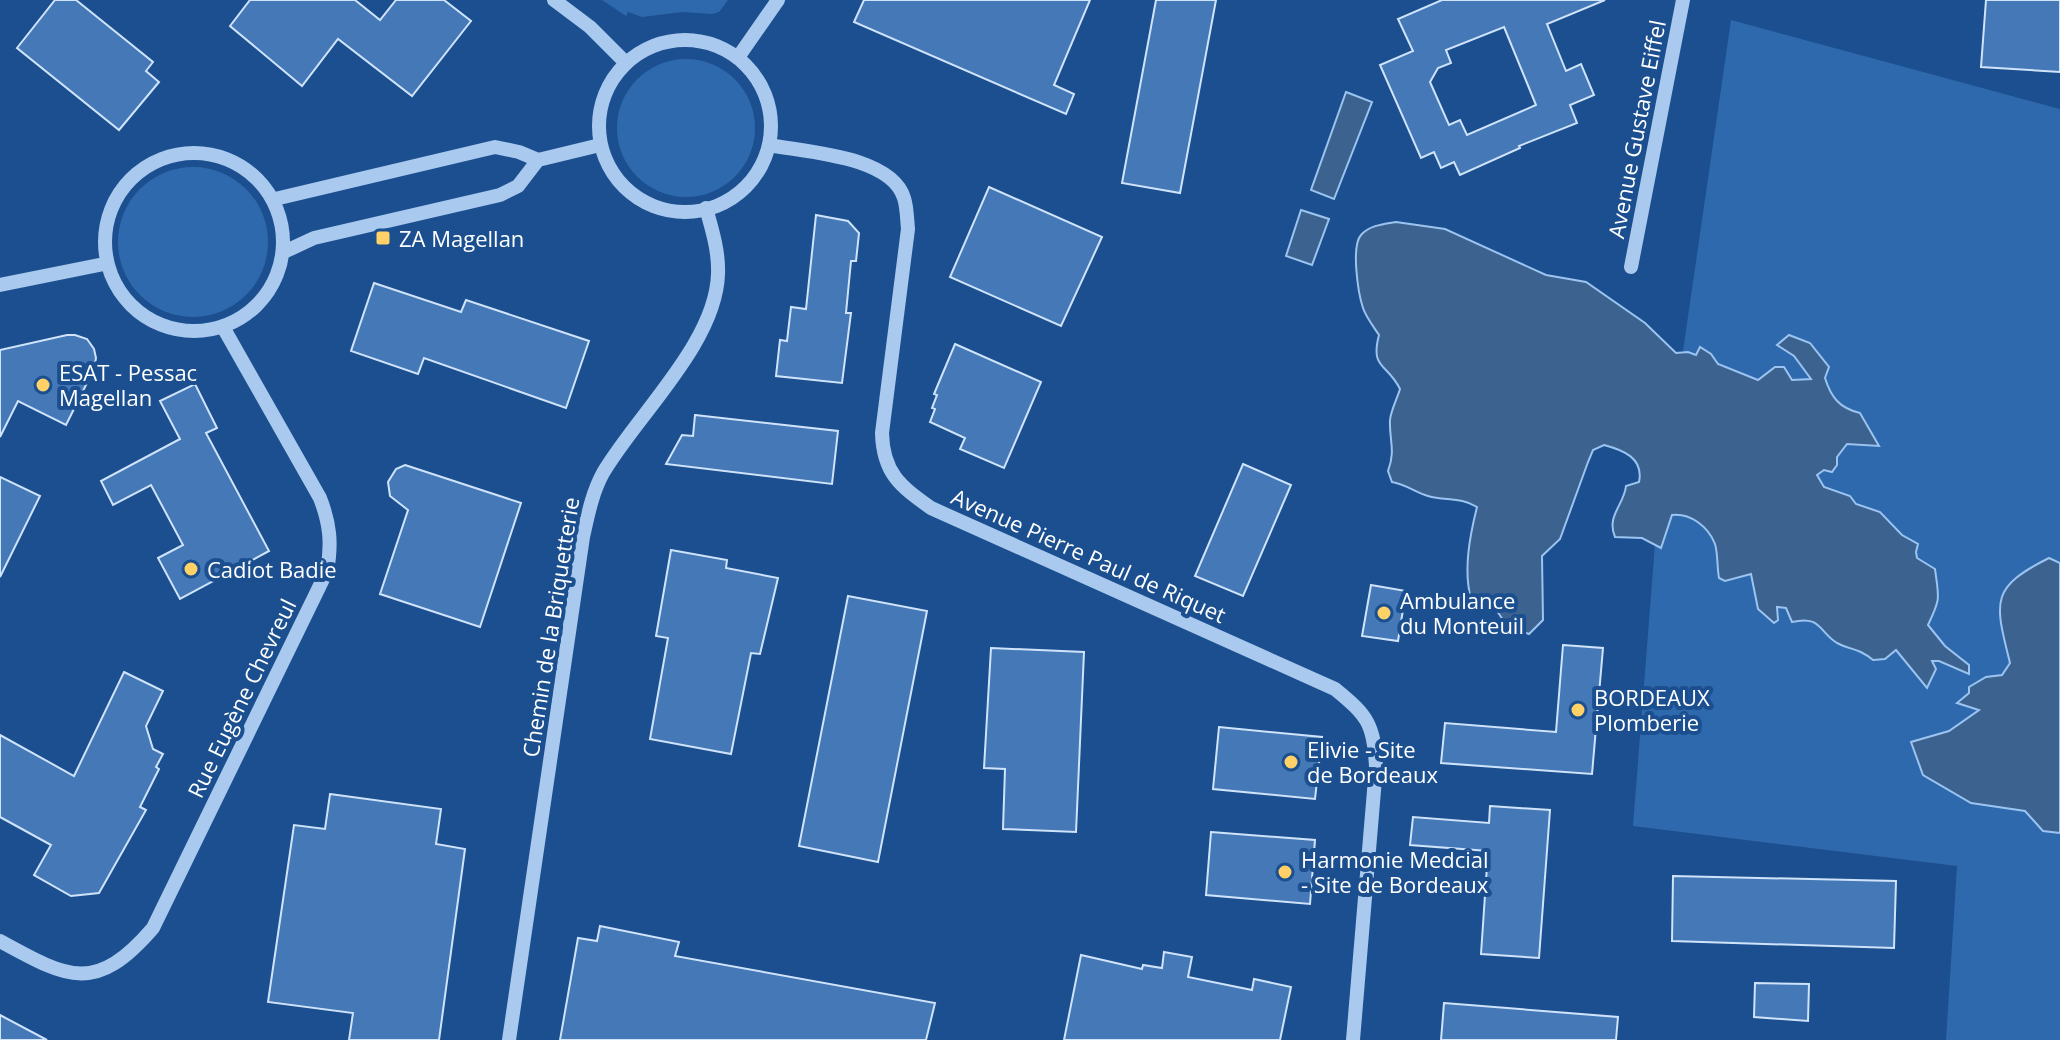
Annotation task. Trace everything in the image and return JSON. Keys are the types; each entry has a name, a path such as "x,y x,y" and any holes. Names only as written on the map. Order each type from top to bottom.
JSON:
{"street":[{"path":"554,0 590,27 625,62"},
{"path":"739,56 778,0"},
{"name":"Avenue Gustave Eiffel","path":"1631,267 1683,0"},
{"path":"701,39 739,56 763,85 771,114 769,145 763,165 733,199 690,214 650,206 617,182 600,145 601,100 625,62 660,42 701,39"},
{"path":"275,199 495,147 538,160 600,145"},
{"name":"Avenue Pierre Paul de Riquet","path":"769,145 858,161 892,180 904,195 908,229 882,433 883,453 891,473 903,488 931,508 1335,689 1360,710 1375,735 1376,767 1353,1040"},
{"path":"171,153 216,153 255,176 275,199 286,251 276,278 257,304 223,327 178,332 136,312 117,291 104,264 107,214 133,176 171,153"},
{"path":"286,251 314,238 500,195 518,186 538,160"},
{"name":"Chemin de la Briquetterie","path":"509,1040 583,537 590,507 604,473 687,354 712,303 719,276 706,208"},
{"path":"0,285 104,264"},
{"name":"Rue Eugène Chevreul","path":"0,941 46,967 80,975 105,971 131,954 153,928 327,571 332,547 330,523 320,498 223,327"}],"shaded area":[{"path":"602,0 728,0 719,12 712,14 682,12 642,17 628,12 626,16"},
{"path":"1731,20 2060,109 2060,1040 1946,1040 1957,866 1633,826 1655,544"},
{"path":"686,59 713,64 735,79 750,101 755,128 750,155 735,177 713,192 686,197 659,192 637,177 622,155 617,128 622,101 637,79 659,64"},
{"path":"1346,92 1372,102 1334,199 1311,190"},
{"path":"193,167 222,173 246,189 262,213 268,242 262,271 246,295 222,311 193,317 164,311 140,295 124,271 118,242 124,213 140,189 164,173"},
{"path":"1301,210 1329,219 1312,265 1286,256"},
{"path":"1396,222 1445,229 1546,275 1586,282 1645,323 1676,353 1696,355 1700,347 1711,354 1718,364 1758,380 1775,367 1784,367 1792,380 1811,379 1794,356 1777,345 1789,335 1810,343 1829,367 1825,378 1833,396 1841,405 1860,413 1879,446 1847,444 1837,457 1837,465 1832,472 1824,470 1817,475 1824,487 1850,496 1856,504 1880,512 1902,535 1918,544 1917,558 1935,569 1938,598 1928,625 1945,646 1969,665 1969,674 1932,661 1936,669 1927,688 1896,650 1885,659 1873,660 1837,643 1814,623 1802,620 1792,622 1786,608 1777,607 1778,620 1774,623 1758,609 1751,574 1725,581 1719,578 1715,544 1708,532 1692,519 1672,515 1661,548 1642,538 1615,537 1614,517 1626,486 1639,482 1640,474 1630,456 1604,445 1593,450 1560,539 1542,556 1543,620 1529,634 1507,626 1497,611 1471,599 1468,565 1477,507 1428,496 1392,482 1388,471 1392,451 1390,420 1400,389 1378,360 1379,335 1363,308 1356,249 1361,235 1369,229"},
{"path":"2049,558 2060,563 2060,833 2043,831 2025,811 1971,803 1923,775 1911,742 1949,731 1979,710 1957,703 1969,693 1969,687 1986,677 2002,675 2010,663 2000,611 2006,588 2015,578"}],"building":[{"path":"55,0 76,0 153,62 146,71 159,82 119,130 17,48"},
{"path":"250,0 355,0 380,20 396,0 444,0 471,21 412,96 338,39 302,86 230,26"},
{"path":"864,0 1090,0 1054,85 1074,94 1066,114 854,22"},
{"path":"1156,0 1216,0 1180,193 1122,183"},
{"path":"1442,0 1605,0 1547,24 1566,71 1581,64 1594,95 1570,105 1577,123 1519,146 1460,175 1454,162 1441,168 1434,152 1421,158 1380,65 1413,51 1398,19","holes":["1504,27 1536,105 1467,135 1460,120 1449,125 1430,82 1438,68 1451,63 1446,50"]},
{"path":"1986,0 2060,0 2060,72 1981,67"},
{"path":"989,187 1102,237 1061,326 950,277"},
{"path":"816,215 848,221 859,233 856,261 851,261 846,313 851,313 842,383 776,376 780,340 787,341 791,307 806,309"},
{"path":"374,283 461,312 466,300 589,341 566,408 424,358 418,374 351,351"},
{"name":"ESAT - Pessac Magellan","path":"67,335 87,339 96,358 94,369 66,425 18,401 0,437 0,350"},
{"path":"955,344 1041,382 1004,468 960,449 965,438 930,422 937,395 934,394"},
{"path":"195,384 217,428 206,433 269,551 180,599 158,558 183,545 151,485 113,505 101,481 180,439 160,401"},
{"path":"695,415 838,431 832,484 666,464 682,435 693,436"},
{"path":"1243,464 1291,485 1243,596 1195,576"},
{"path":"405,465 521,503 480,627 380,594 408,510 390,496 388,482 396,469"},
{"path":"0,477 40,496 0,577"},
{"path":"671,550 727,560 726,568 778,578 760,654 751,653 731,754 650,739 668,638 656,636"},
{"name":"Ambulance du Monteuil","path":"1371,585 1406,591 1398,641 1362,636"},
{"path":"848,596 927,611 878,862 799,846"},
{"path":"1563,645 1603,648 1592,774 1441,763 1445,723 1556,732"},
{"path":"991,648 1084,652 1076,832 1003,829 1005,769 984,768"},
{"path":"124,672 163,691 146,726 153,749 163,754 140,807 146,810 99,893 71,896 34,875 51,845 0,817 0,735 74,776"},
{"path":"1219,727 1322,737 1315,799 1213,789"},
{"path":"330,794 441,809 436,844 465,849 439,1040 349,1040 353,1013 268,1002 294,825 325,829"},
{"path":"1490,806 1550,810 1539,958 1481,954 1488,851 1410,845 1413,817 1489,823"},
{"path":"1211,832 1315,840 1310,904 1206,895"},
{"path":"1673,876 1896,881 1894,948 1672,941"},
{"path":"600,926 679,942 675,956 935,1003 926,1040 560,1040 578,938 597,941"},
{"path":"1164,952 1192,957 1188,977 1252,990 1254,979 1291,987 1280,1040 1064,1040 1081,955 1142,969 1143,965 1162,968"},
{"path":"1755,983 1809,984 1808,1021 1754,1017"},
{"path":"1444,1003 1618,1017 1616,1040 1441,1040"},
{"path":"0,1015 47,1040 0,1040"}],"place":[{"name":"ZA Magellan","path":"383,238"},
{"name":"ESAT - Pessac Magellan","path":"43,385"},
{"name":"Cadiot Badie","path":"191,569"},
{"name":"Ambulance du Monteuil","path":"1384,613"},
{"name":"BORDEAUX Plomberie","path":"1578,710"},
{"name":"Elivie - Site de Bordeaux","path":"1291,762"},
{"name":"Harmonie Medcial - Site de Bordeaux","path":"1285,872"}]}
